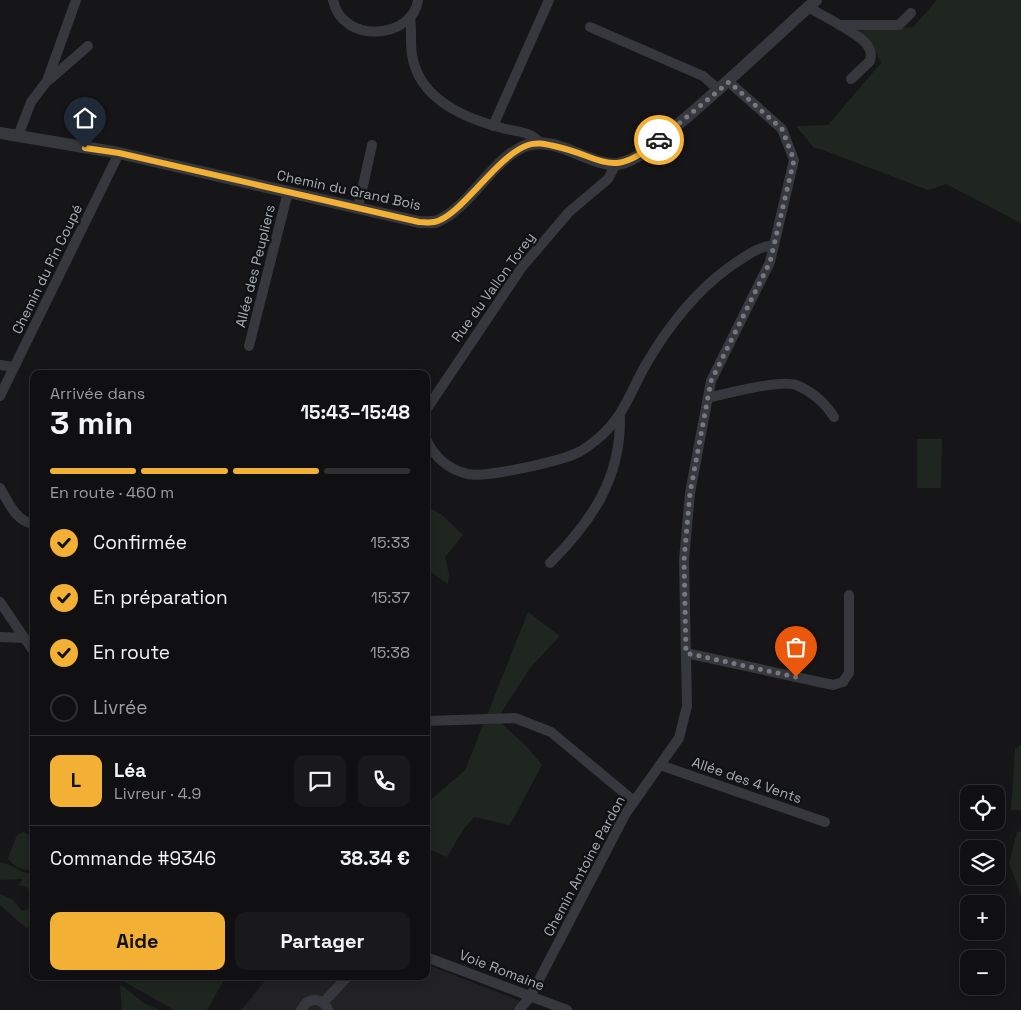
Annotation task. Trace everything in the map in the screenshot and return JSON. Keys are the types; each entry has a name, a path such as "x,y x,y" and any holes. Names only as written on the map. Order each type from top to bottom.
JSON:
{"street":[{"path":"47,81 76,0"},
{"path":"333,0 335,13 348,25 364,32 397,27 410,17 418,0"},
{"path":"493,126 550,0"},
{"path":"410,17 412,55 418,74 428,90 450,108 493,126 534,136 540,143 616,164 626,162 650,148 729,82 812,4 868,44 871,50 870,61 851,79"},
{"path":"840,25 899,25 911,13"},
{"path":"590,27 703,76 719,90"},
{"path":"18,136 31,102 47,81 88,46"},
{"name":"Chemin Antoine Pardon","path":"519,1010 530,996 634,801 679,738 688,706 684,560 690,493 711,381 770,262 794,160 782,129 729,82"},
{"name":"Chemin du Grand Bois","path":"0,133 119,153 419,222 436,222 448,215 509,156 527,146 540,143"},
{"path":"358,208 372,145"},
{"name":"Chemin du Pin Coupé","path":"0,396 119,153"},
{"name":"Rue du Vallon Torey","path":"430,403 438,388 522,267 569,212 608,180 616,164"},
{"name":"Allée des Peupliers","path":"249,346 288,192"},
{"path":"430,446 436,456 445,464 455,470 479,476 579,452 601,436 620,417 655,349 694,298 717,276 760,246 774,244"},
{"path":"0,365 14,367"},
{"path":"708,398 755,387 794,384 825,404 834,417"},
{"path":"430,391 438,388"},
{"path":"550,563 581,530 602,495 618,455 620,417"},
{"path":"0,488 20,518 27,523 30,523"},
{"path":"686,653 833,685 843,682 849,673 849,595"},
{"path":"0,602 30,646"},
{"path":"0,637 24,638"},
{"path":"430,721 515,718 551,732 634,801"},
{"name":"Allée des 4 Vents","path":"660,764 825,822"},
{"name":"Voie Romaine","path":"430,958 567,1010"},
{"path":"301,1010 303,1005 311,1000 326,1006 345,980"}],"shaded area":[{"path":"937,0 1021,0 1021,223 946,184 928,190 814,148 796,126 828,125 881,63 873,46 854,31 913,27"},
{"path":"917,439 942,439 941,488 917,488"},
{"path":"430,508 441,514 463,535 445,557 449,574 448,584 430,572"},
{"path":"528,612 560,636 530,668 497,719 529,749 542,765 510,825 474,817 463,830 447,857 430,850 430,801 465,770"},
{"path":"1021,744 1021,810 1011,810 1015,749"},
{"path":"1021,831 1021,896 1009,863 1017,832"},
{"path":"23,832 30,835 30,870 19,868 8,858 17,835"},
{"path":"0,863 5,863 30,873 30,892 27,887 18,885 23,879 0,880"},
{"path":"0,894 12,899 22,911 30,908 30,926 27,929 0,905"},
{"path":"430,966 520,1001 512,1010 241,1010 266,980 430,980"},
{"path":"224,980 207,1010 174,1010 123,981"},
{"path":"120,984 144,1003 160,1010 122,1010"}],"way so far":[{"path":"659,140 729,82 782,129 794,160 770,262 711,381 690,493 684,560 686,653 796,677"}],"route":[{"path":"85,148 119,153 419,222 436,222 448,215 509,156 527,146 540,143 557,146 606,163 616,164 626,162 650,148 659,140"}]}
